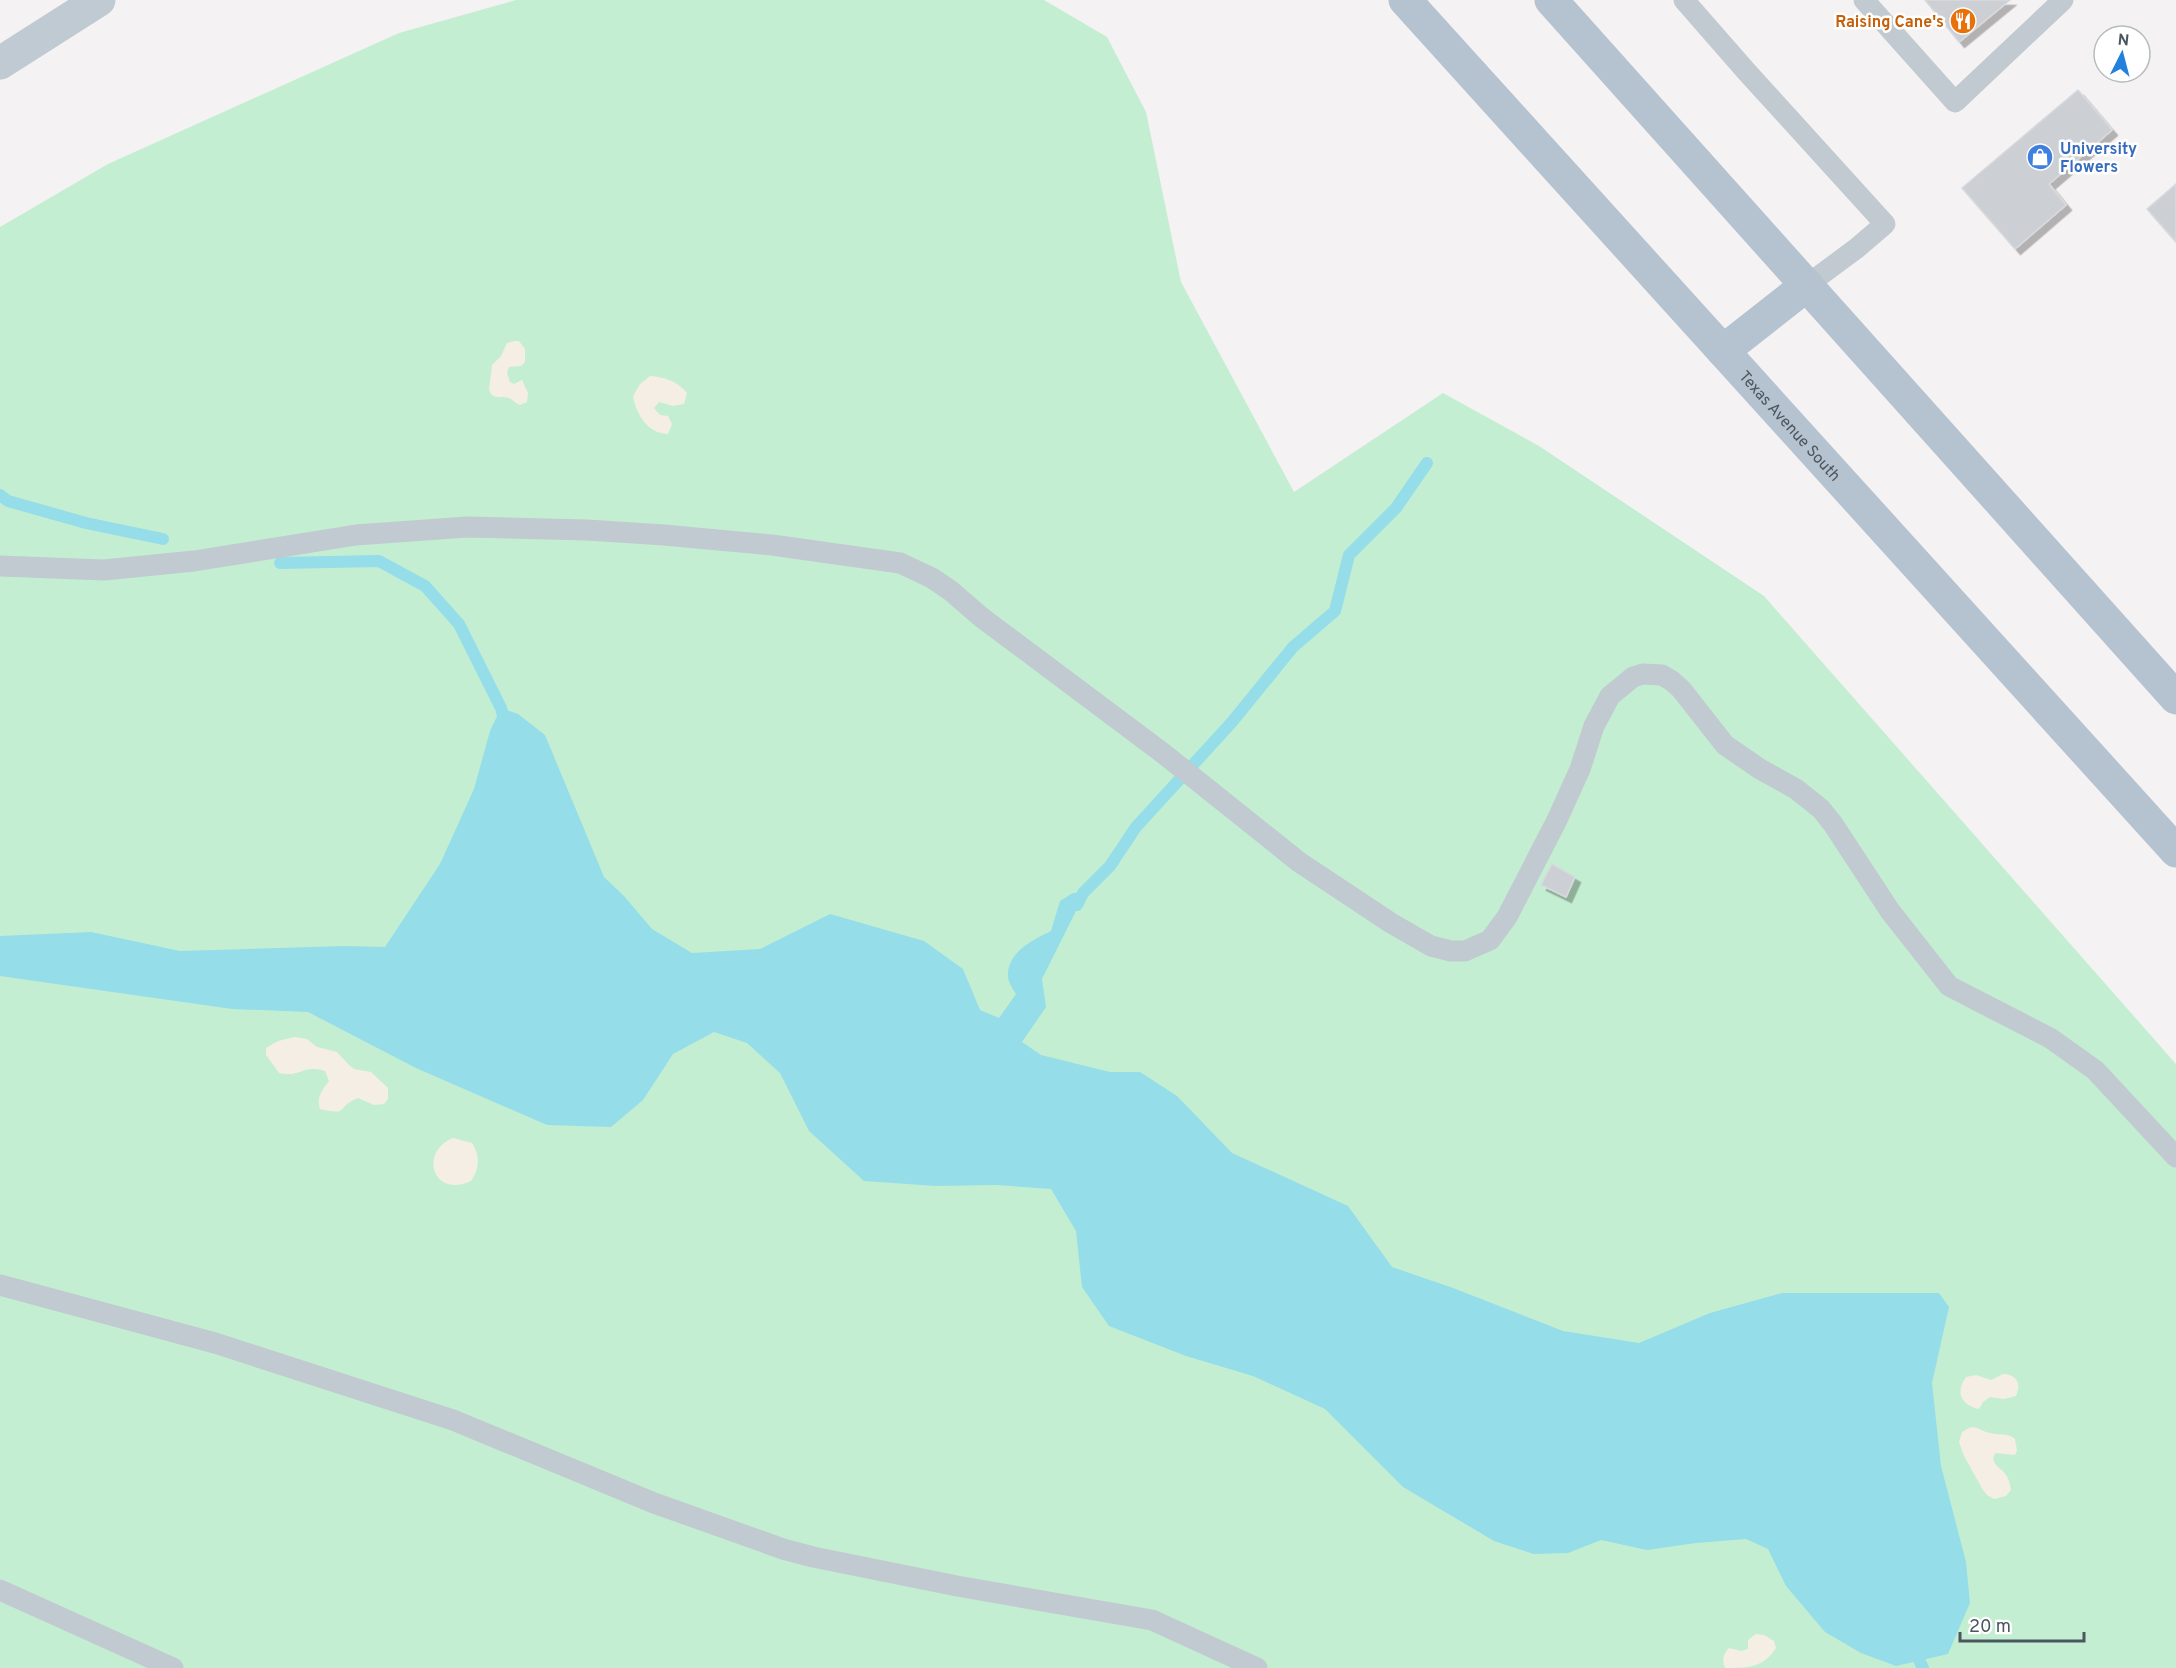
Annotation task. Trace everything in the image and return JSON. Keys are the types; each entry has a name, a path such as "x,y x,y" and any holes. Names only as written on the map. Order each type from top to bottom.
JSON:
{"main road":[{"name":"Texas Avenue South","path":"1405,0 2176,851"},
{"path":"1551,0 2176,698"},
{"path":"1723,351 1807,285"}],"street":[{"path":"0,63 99,0"}],"lane":[{"path":"1684,0 1885,224 1807,285"},
{"path":"1864,0 1955,102 2063,0"},
{"path":"0,566 104,570 194,561 356,535 467,527 587,530 664,535 771,545 900,563 932,578 1164,754 1299,862 1391,923 1440,949 1465,951 1490,940 1507,917 1557,820 1580,769 1594,726 1610,696 1633,677 1642,674 1662,675 1681,689 1725,745 1760,769 1796,789 1821,809 1890,911 1949,986 2050,1038 2095,1070 2176,1157"},
{"path":"0,1285 215,1343 453,1420 654,1503 783,1549 957,1586 1152,1620 1257,1668"},
{"path":"0,1590 173,1668"}],"green space":[{"path":"516,0 1044,0 1107,37 1146,112 1181,282 1294,492 1443,393 1539,446 1764,596 2176,1064 2176,1668 0,1668 0,227 108,164 399,33"}],"sand":[{"path":"519,341 525,349 525,362 521,366 509,367 507,373 510,382 514,384 522,380 528,393 527,402 520,405 511,399 493,396 489,390 492,365 501,356 507,343"},
{"path":"650,376 670,380 687,393 684,404 673,406 659,402 654,408 660,415 668,416 672,424 668,434 649,427 640,416 635,403 633,396 640,384"},
{"path":"295,1037 307,1039 317,1047 337,1052 354,1069 371,1072 388,1088 388,1099 384,1104 374,1105 358,1098 340,1111 320,1109 319,1097 329,1081 325,1071 312,1069 292,1074 279,1073 266,1055 266,1048 278,1041"},
{"path":"453,1138 472,1143 478,1157 476,1171 471,1181 458,1185 447,1184 439,1179 433,1162 442,1144"},
{"path":"2008,1374 2017,1380 2016,1396 2004,1399 1990,1397 1979,1409 1964,1401 1961,1388 1966,1377 1976,1375 1991,1380"},
{"path":"1971,1427 2015,1439 2017,1451 2015,1455 1995,1453 1993,1459 2010,1483 2011,1490 2006,1496 1994,1499 1987,1495 1964,1456 1959,1442 1962,1432"},
{"path":"1756,1634 1764,1635 1774,1641 1776,1648 1771,1655 1754,1666 1725,1668 1724,1657 1729,1648 1741,1651 1748,1649 1748,1640"}],"water":[{"path":"501,708 518,714 545,735 604,877 624,896 652,929 692,953 760,949 830,914 924,941 963,969 980,1010 999,1018 1016,994 1008,978 1009,968 1016,954 1037,938 1051,931 1060,901 1073,893 1083,893 1085,899 1076,911 1042,979 1046,1007 1022,1042 1041,1055 1110,1072 1140,1072 1177,1096 1232,1153 1348,1206 1392,1267 1563,1331 1639,1343 1710,1313 1782,1293 1939,1293 1949,1307 1932,1383 1941,1466 1966,1562 1970,1603 1948,1654 1896,1666 1861,1653 1825,1632 1786,1586 1768,1549 1746,1539 1647,1550 1601,1540 1568,1553 1534,1554 1494,1541 1403,1487 1325,1409 1253,1376 1186,1356 1109,1326 1082,1287 1076,1231 1051,1189 996,1185 936,1186 864,1181 809,1131 780,1073 747,1043 714,1032 673,1054 643,1100 611,1127 547,1125 416,1068 308,1012 232,1009 0,976 0,936 91,932 180,951 385,947 440,864 474,789 490,731"}],"building":[{"name":"Raising Cane's","path":"1925,0 2010,0 1959,42"},
{"name":"University Flowers","path":"2078,90 2112,130 2049,184 2066,205 2015,249 1962,188"},
{"path":"2176,184 2176,242 2147,209"},
{"path":"1552,864 1575,877 1566,897 1541,885"}],"waterway":[{"path":"1077,905 1083,893 1110,866 1136,827 1232,722 1293,647 1335,611 1349,555 1396,508 1427,463"},
{"path":"0,495 8,501 86,523 163,539"},
{"path":"280,563 379,561 425,586 459,624 501,708 505,723"},
{"path":"1913,1648 1923,1668"}],"place":[{"name":"Raising Cane's","path":"1963,21"},
{"name":"University Flowers","path":"2040,157"}]}
